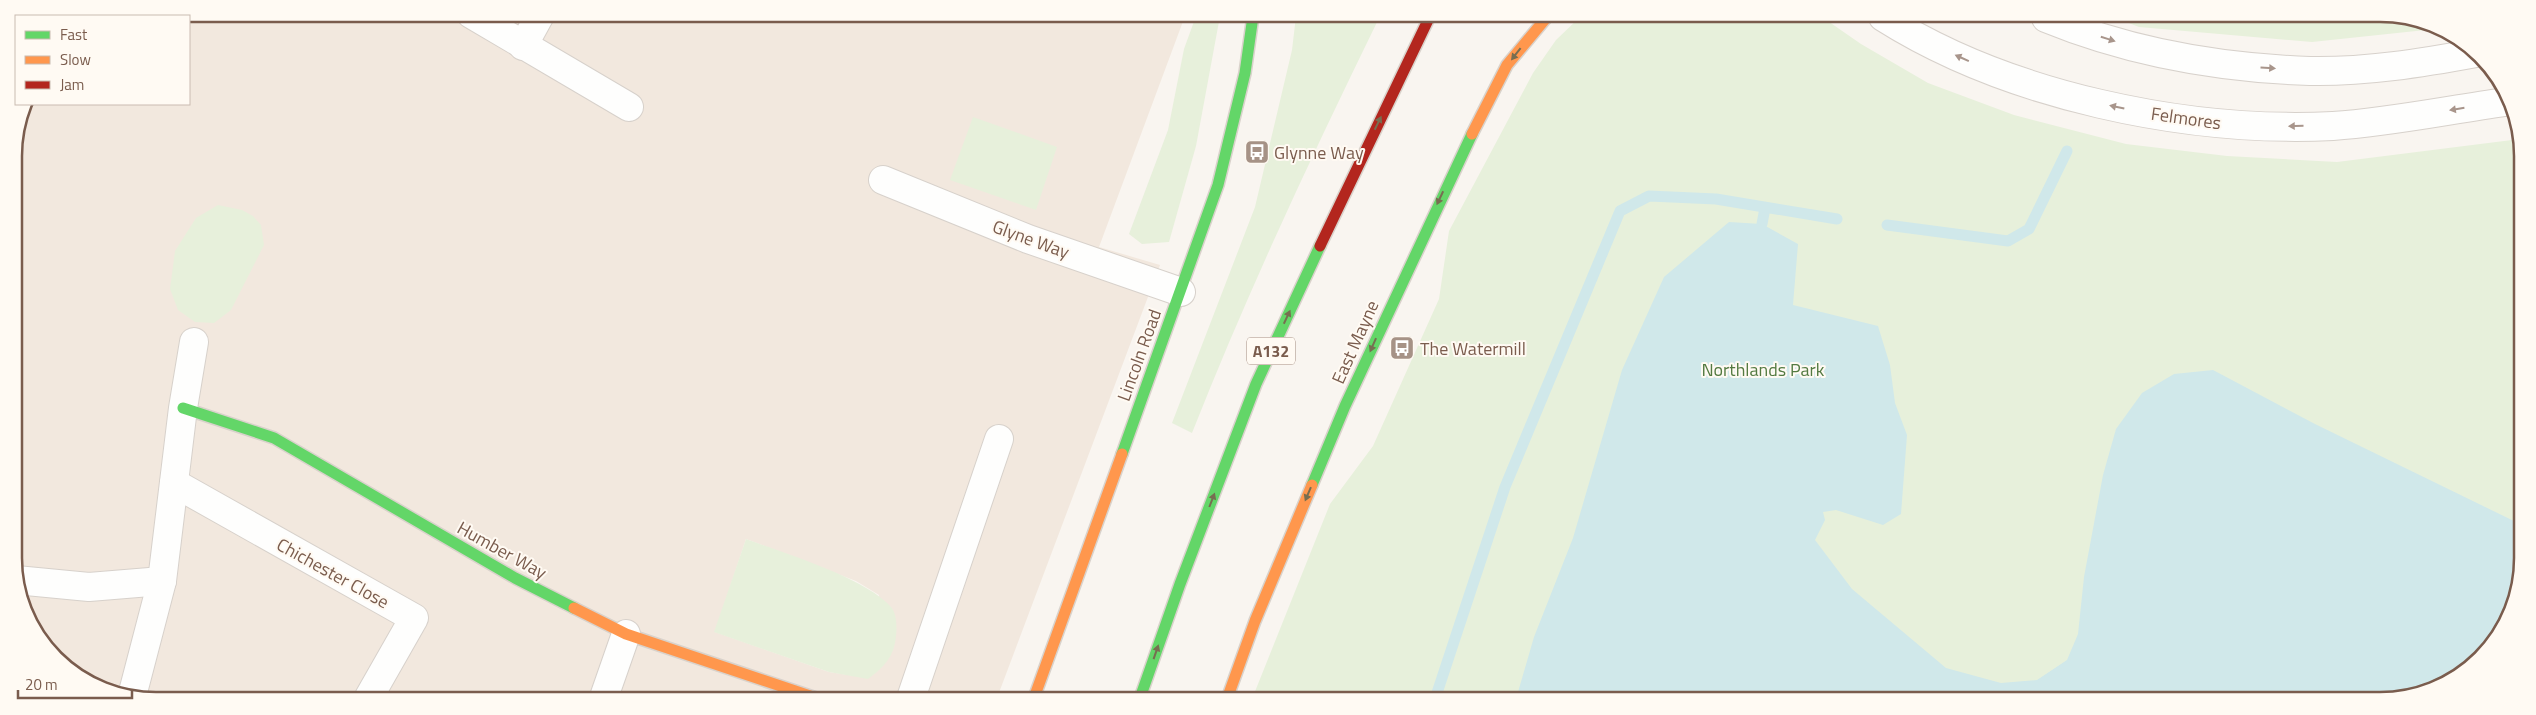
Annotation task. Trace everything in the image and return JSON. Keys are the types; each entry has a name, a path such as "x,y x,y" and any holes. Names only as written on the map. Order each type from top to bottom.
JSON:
{"main road":[{"name":"A132","path":"1142,692 1180,584 1256,384 1360,158 1427,22"},
{"name":"East Mayne","path":"1230,692 1255,621 1345,406 1452,171 1508,65 1543,22"},
{"name":"Lincoln Road","path":"1036,692 1218,185 1245,73 1252,23"},
{"name":"Humber Way","path":"183,408 274,438 515,578 626,634 798,692"}],"street":[{"name":"Felmores","path":"1893,22 1940,48 2010,77 2110,106 2189,120 2242,125 2333,126 2376,122 2502,102"},
{"path":"2057,22 2127,44 2208,61 2259,67 2311,71 2363,69 2466,54"},
{"path":"485,23 629,107"},
{"path":"523,46 536,23"},
{"name":"Glyne Way","path":"883,180 1028,239 1180,292"},
{"path":"134,690 162,581 183,408 194,342"},
{"path":"912,692 999,439"},
{"name":"Chichester Close","path":"174,483 414,618 372,692"},
{"path":"25,581 89,587 162,581"},
{"path":"606,692 626,634"}],"shaded area":[{"path":"190,23 1183,23 1099,247 1160,265 999,692 139,691 122,688 97,679 68,659 45,633 36,618 25,585 22,558 23,148 27,122 33,105 190,105","holes":["746,539 856,581 879,595 868,678 829,672 715,632"]}],"green space":[{"path":"1295,22 1377,22 1282,223 1213,380 1192,433 1172,423 1255,207 1292,50"},
{"name":"Northlands Park","path":"1574,22 1830,22 1861,44 1928,83 2014,115 2126,144 2227,156 2337,162 2512,140 2514,156 2514,558 2509,593 2496,626 2474,653 2454,670 2439,679 2423,685 2406,690 2388,692 1255,692 1330,504 1373,446 1439,299 1449,231 1533,73 1556,40"},
{"path":"2127,22 2380,22 2423,30 2312,42 2139,27"},
{"path":"1194,23 1219,23 1196,146 1169,242 1142,244 1129,234 1168,130 1184,49"},
{"path":"973,117 1057,147 1036,210 950,180"},
{"path":"218,205 242,210 253,216 261,225 264,245 231,310 214,323 195,322 178,310 170,289 175,251 196,218"},
{"path":"746,539 844,576 879,596 891,607 895,617 896,636 893,650 883,666 868,679 829,672 714,632"}],"water":[{"path":"1729,222 1762,224 1798,244 1793,305 1878,326 1890,365 1895,403 1907,435 1901,514 1883,525 1836,510 1823,512 1825,520 1815,540 1852,589 1946,668 2001,683 2037,680 2067,660 2078,634 2084,577 2103,475 2116,429 2142,393 2174,374 2213,370 2315,424 2514,521 2512,576 2503,610 2496,626 2486,640 2468,659 2454,670 2439,679 2423,685 2406,690 2388,692 1518,692 1534,637 1573,538 1622,370 1664,277"}],"waterway":[{"path":"1887,225 2008,241 2029,229 2067,151"},
{"path":"1437,692 1505,487 1620,211 1649,196 1716,199 1837,219"},
{"path":"1762,224 1765,208"}],"traffic: fast":[{"path":"1122,454 1218,185 1245,73 1252,23"},
{"path":"1312,485 1345,406 1472,134"},
{"path":"1142,692 1180,584 1256,384 1320,246"},
{"path":"183,408 274,438 515,578 574,608"}],"traffic: slow":[{"path":"1472,134 1507,65 1543,22"},
{"path":"1036,692 1122,454"},
{"path":"1230,692 1255,621 1312,485"},
{"path":"574,608 626,634 798,692"}],"traffic: jam":[{"path":"1320,246 1427,22"}],"place":[{"name":"Glynne Way","path":"1257,152"},
{"name":"The Watermill","path":"1402,348"}]}
